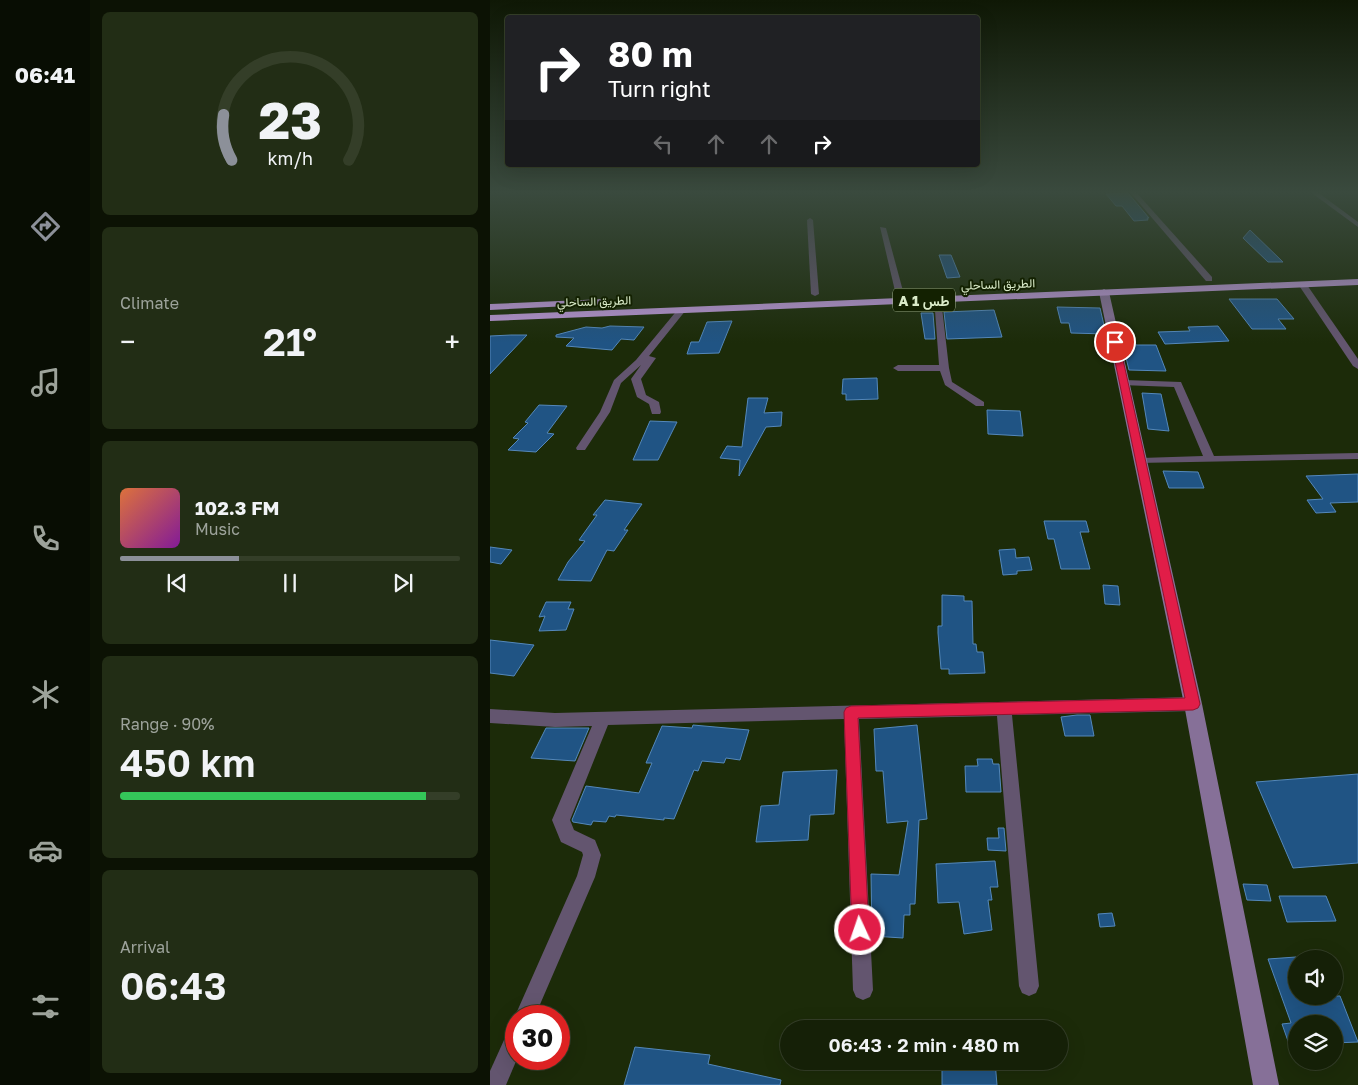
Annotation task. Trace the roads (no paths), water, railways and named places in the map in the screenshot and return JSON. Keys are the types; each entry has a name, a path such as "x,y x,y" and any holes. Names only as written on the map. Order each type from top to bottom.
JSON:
{"highway":[{"name":"الطريق الساحلي","path":"746,297 1358,273"},
{"name":"الطريق الساحلي","path":"490,318 1358,282"},
{"name":"الطريق الساحلي","path":"490,307 618,302"}],"street":[{"path":"811,242 815,294"},
{"path":"886,242 900,291"},
{"path":"1176,242 1209,279"},
{"path":"1302,284 1358,366"},
{"path":"1104,292 1193,704 1266,1085"},
{"path":"937,299 944,368 948,383 980,404"},
{"path":"580,448 605,412 617,382 639,362 661,333 682,310"},
{"path":"656,412 654,402 642,397 636,379 670,332 672,323"},
{"path":"898,368 944,368"},
{"path":"1124,383 1178,384 1210,460"},
{"path":"1140,461 1358,456"},
{"path":"490,716 555,720 1193,704"},
{"path":"1004,708 1030,986"},
{"path":"851,712 863,990"},
{"path":"530,1005 586,877 592,855 590,846 566,836 561,820 603,718"},
{"path":"495,1085 505,1062"}]}
